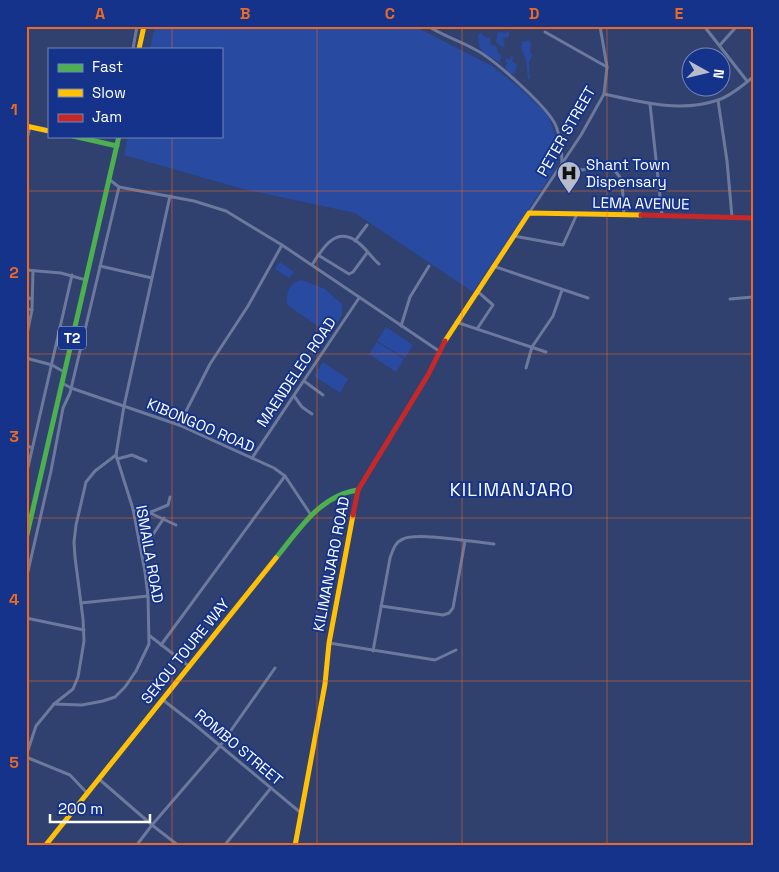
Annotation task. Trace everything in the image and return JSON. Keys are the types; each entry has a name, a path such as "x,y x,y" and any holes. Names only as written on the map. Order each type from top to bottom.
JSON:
{"main road":[{"path":"139,48 144,26"},
{"path":"28,127 48,131"},
{"path":"82,138 116,146"},
{"name":"T2","path":"26,539 118,138"},
{"name":"LEMA AVENUE","path":"529,213 753,218"},
{"name":"KILIMANJARO ROAD","path":"295,846 325,684 329,643 358,490 428,374 456,322 529,213"},
{"name":"SEKOU TOURE WAY","path":"45,846 311,515 349,491 358,490"},
{"path":"26,506 33,510"}],"street":[{"path":"133,48 137,26"},
{"path":"428,26 479,51 533,97 552,118 556,126 562,149 563,164 582,170 605,164 617,171 622,180 624,215"},
{"name":"PETER STREET","path":"529,213 563,164 604,94 607,67 600,26"},
{"path":"704,26 720,44 747,81"},
{"path":"720,44 737,26"},
{"path":"545,32 607,67"},
{"path":"604,94 650,104 683,105 718,100 753,76"},
{"path":"718,100 727,161 732,217"},
{"path":"650,104 662,216"},
{"path":"26,143 28,127"},
{"path":"109,179 119,187 170,196 226,211 282,245 439,351"},
{"path":"26,580 51,471 63,408 71,388 119,187"},
{"name":"ISMAILA ROAD","path":"54,704 82,705 115,697 136,671 146,652 150,636 148,596 141,552 132,509 117,457 124,406 170,196"},
{"path":"512,236 563,245 577,214"},
{"path":"355,241 366,226"},
{"path":"312,265 333,238 347,238 355,241 379,264"},
{"path":"179,425 210,364 248,306 282,245"},
{"path":"318,255 350,274 357,268 367,253"},
{"path":"100,266 152,278"},
{"path":"401,326 410,297 429,266"},
{"path":"493,266 588,298"},
{"path":"26,270 61,273 86,280"},
{"path":"26,339 32,310 33,271"},
{"path":"26,476 72,275"},
{"path":"526,368 532,347 553,316 562,290"},
{"path":"477,291 493,305 477,329"},
{"path":"26,297 32,299"},
{"path":"730,299 753,297"},
{"name":"MAENDELEO ROAD","path":"252,458 358,298"},
{"path":"26,309 32,310"},
{"path":"456,322 546,352"},
{"path":"26,358 52,364 64,372"},
{"path":"304,382 323,395"},
{"name":"KIBONGOO ROAD","path":"62,383 71,388 179,425 274,468 285,476 311,515"},
{"path":"294,396 302,407 312,414"},
{"path":"26,445 32,448"},
{"path":"87,793 70,775 26,757 36,726 54,704 73,689 81,660 84,630 74,542 86,482 90,476 117,457 132,455 146,460"},
{"path":"161,645 285,476"},
{"path":"150,513 168,505 170,497"},
{"path":"132,509 164,518 176,525"},
{"path":"141,552 164,518"},
{"path":"373,651 390,558 392,550 398,542 404,538 417,536 494,544"},
{"path":"381,606 444,615 449,613 453,608 465,541"},
{"path":"81,603 148,596"},
{"path":"26,618 84,630"},
{"path":"150,636 190,666"},
{"path":"329,643 435,660 456,650"},
{"path":"136,846 220,746 275,668"},
{"name":"ROMBO STREET","path":"163,700 301,813"},
{"path":"98,778 179,846"},
{"path":"224,846 271,788"}],"shaded area":[{"path":"155,26 414,26 492,66 519,87 549,116 556,139 558,160 550,177 473,292 355,213 243,189 124,155 128,138 222,138 222,48 150,48"},
{"path":"509,31 509,37 503,38 505,47 502,47 496,42 498,32 505,33"},
{"path":"481,33 485,37 490,38 491,45 496,46 498,53 501,55 500,63 484,54 479,46 478,35"},
{"path":"529,40 531,43 530,53 533,55 529,62 530,79 528,79 526,60 521,48 522,42"},
{"path":"511,56 514,57 512,61 517,65 515,73 510,74 505,68 507,63 505,61 507,58 510,60"},
{"path":"280,262 294,272 289,278 275,269"},
{"path":"302,280 325,289 342,304 342,315 335,326 325,329 321,328 287,305 289,289 294,283"},
{"path":"386,327 413,345 405,358 377,341"},
{"path":"377,342 404,359 396,372 369,354"},
{"path":"323,362 348,379 340,393 314,376"}],"traffic: fast":[{"path":"82,138 117,146"},
{"path":"26,539 119,138"},
{"path":"276,558 302,526 321,507 344,493 358,490"}],"traffic: slow":[{"path":"139,48 144,26"},
{"path":"26,126 48,131"},
{"path":"445,341 529,213 641,215"},
{"path":"295,846 325,684 329,643 353,515"},
{"path":"45,846 276,558"}],"traffic: jam":[{"path":"641,215 753,218"},
{"path":"353,515 358,490 428,375 445,341"}],"place":[{"name":"Shant Town Dispensary","path":"569,194"}],"district":[{"name":"KILIMANJARO","path":"512,489"}]}
